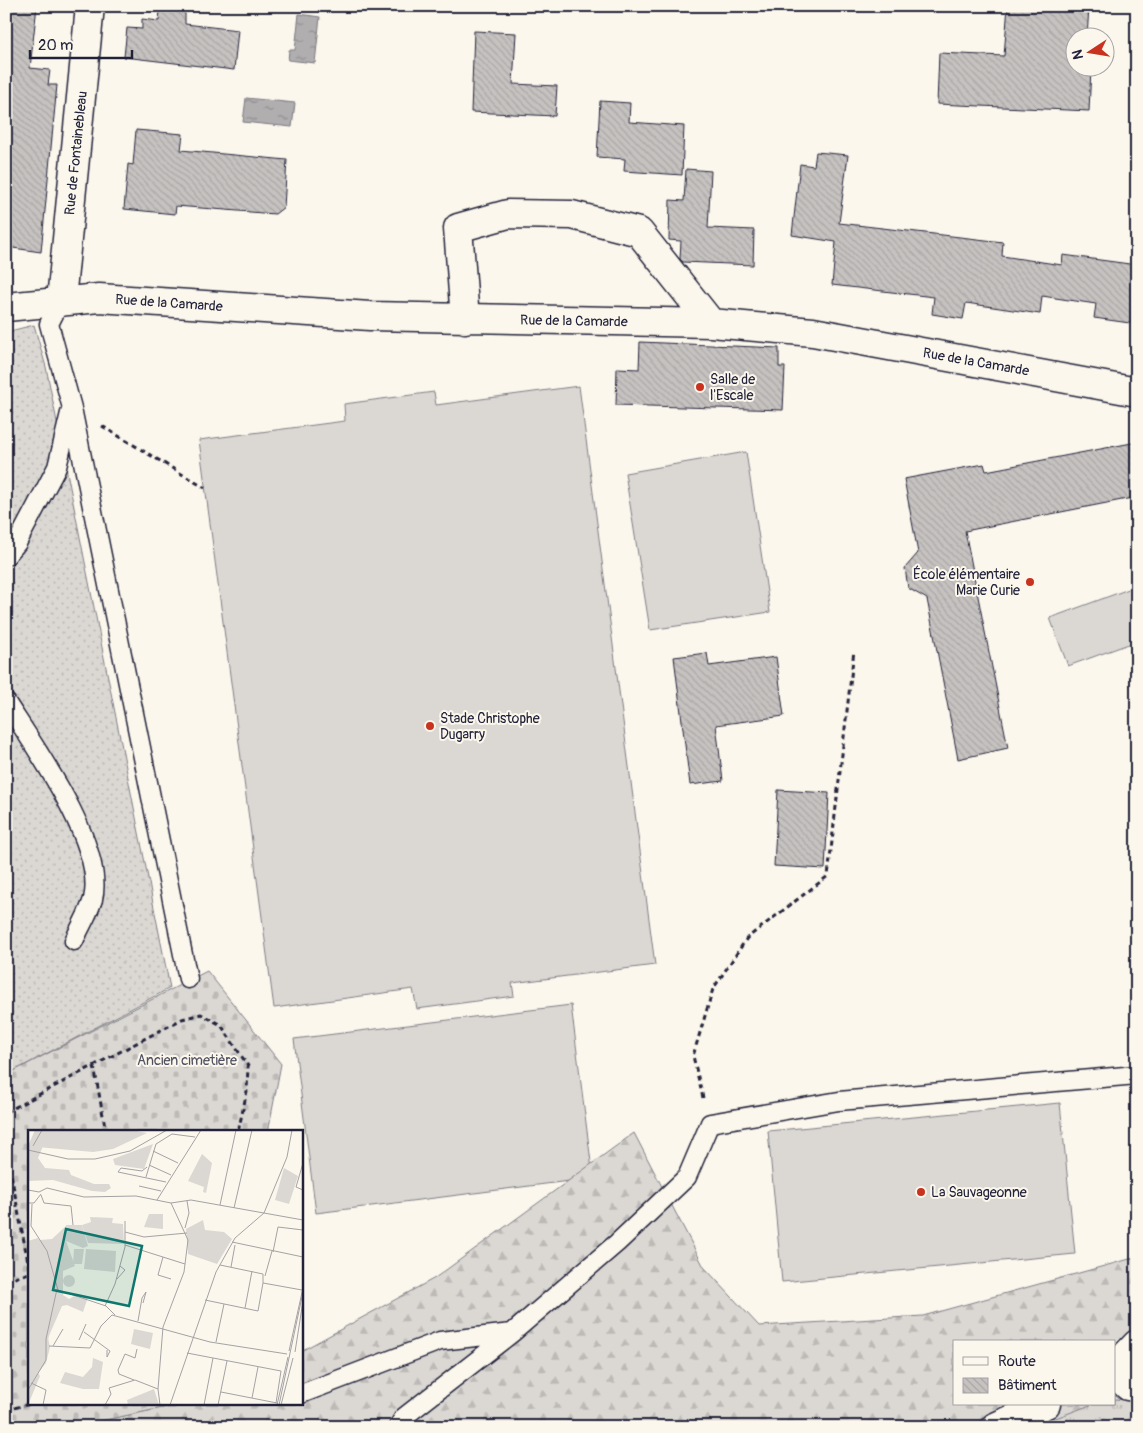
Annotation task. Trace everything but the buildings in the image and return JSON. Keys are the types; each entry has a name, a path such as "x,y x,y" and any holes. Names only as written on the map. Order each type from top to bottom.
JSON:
{"street":[{"name":"Rue de Fontainebleau","path":"61,300 90,6"},
{"path":"465,319 458,228 508,214 572,215 639,232 711,323"},
{"name":"Rue de la Camarde","path":"6,307 61,300 99,298 370,316 711,323 813,332 1137,392"},
{"path":"1116,1368 1137,1344"},
{"path":"1116,1372 1128,1386 1137,1387"},
{"path":"995,1427 1042,1406"}],"lane":[{"path":"61,300 49,324 72,408 188,979"},
{"path":"6,556 17,543 57,467 72,408"},
{"path":"6,702 66,796 92,862 93,898 74,941"},
{"path":"398,1427 404,1417 512,1333 617,1242 688,1177 710,1123 839,1101 1137,1075"},
{"path":"302,1394 440,1341 512,1333"}],"path":[{"path":"72,408 205,488"},
{"path":"710,1123 693,1056 713,990 747,938 828,876 854,650"},
{"path":"6,1112 182,1019 201,1014 222,1024 248,1066 247,1091 238,1130"},
{"path":"94,1066 106,1130"},
{"path":"6,1149 28,1262"},
{"path":"6,1281 28,1273"},
{"path":"6,1410 28,1404"}],"green space":[{"path":"34,325 46,367 170,988 6,1075 6,332"},
{"name":"Stade Christophe Dugarry","path":"579,386 655,965 512,983 514,996 417,1009 413,989 274,1008 199,440 345,421 344,404 434,392 436,405"},
{"path":"746,452 770,612 650,630 625,473"},
{"path":"1137,586 1137,641 1068,666 1050,618"},
{"name":"Ancien cimetière","path":"207,971 281,1064 268,1130 28,1130 28,1406 172,1406 72,1427 6,1427 6,1075"},
{"path":"571,1005 593,1178 316,1213 294,1039"},
{"name":"La Sauvageonne","path":"1060,1103 1075,1254 782,1282 768,1131"},
{"path":"634,1133 704,1267 759,1326 923,1316 1137,1257 1137,1427 72,1427 172,1406 302,1406 302,1350 435,1278"},
{"path":"1116,1399 1137,1401 1137,1427 1032,1427 1088,1406 1116,1406"}],"water":[{"path":"299,14 320,17 315,63 288,60 289,50 295,50"},
{"path":"246,98 295,103 292,127 243,122"}],"place":[{"name":"Salle de l'Escale","path":"700,387"},
{"name":"École élémentaire Marie Curie","path":"1030,582"},
{"name":"Stade Christophe Dugarry","path":"430,726"},
{"name":"La Sauvageonne","path":"921,1192"}]}
